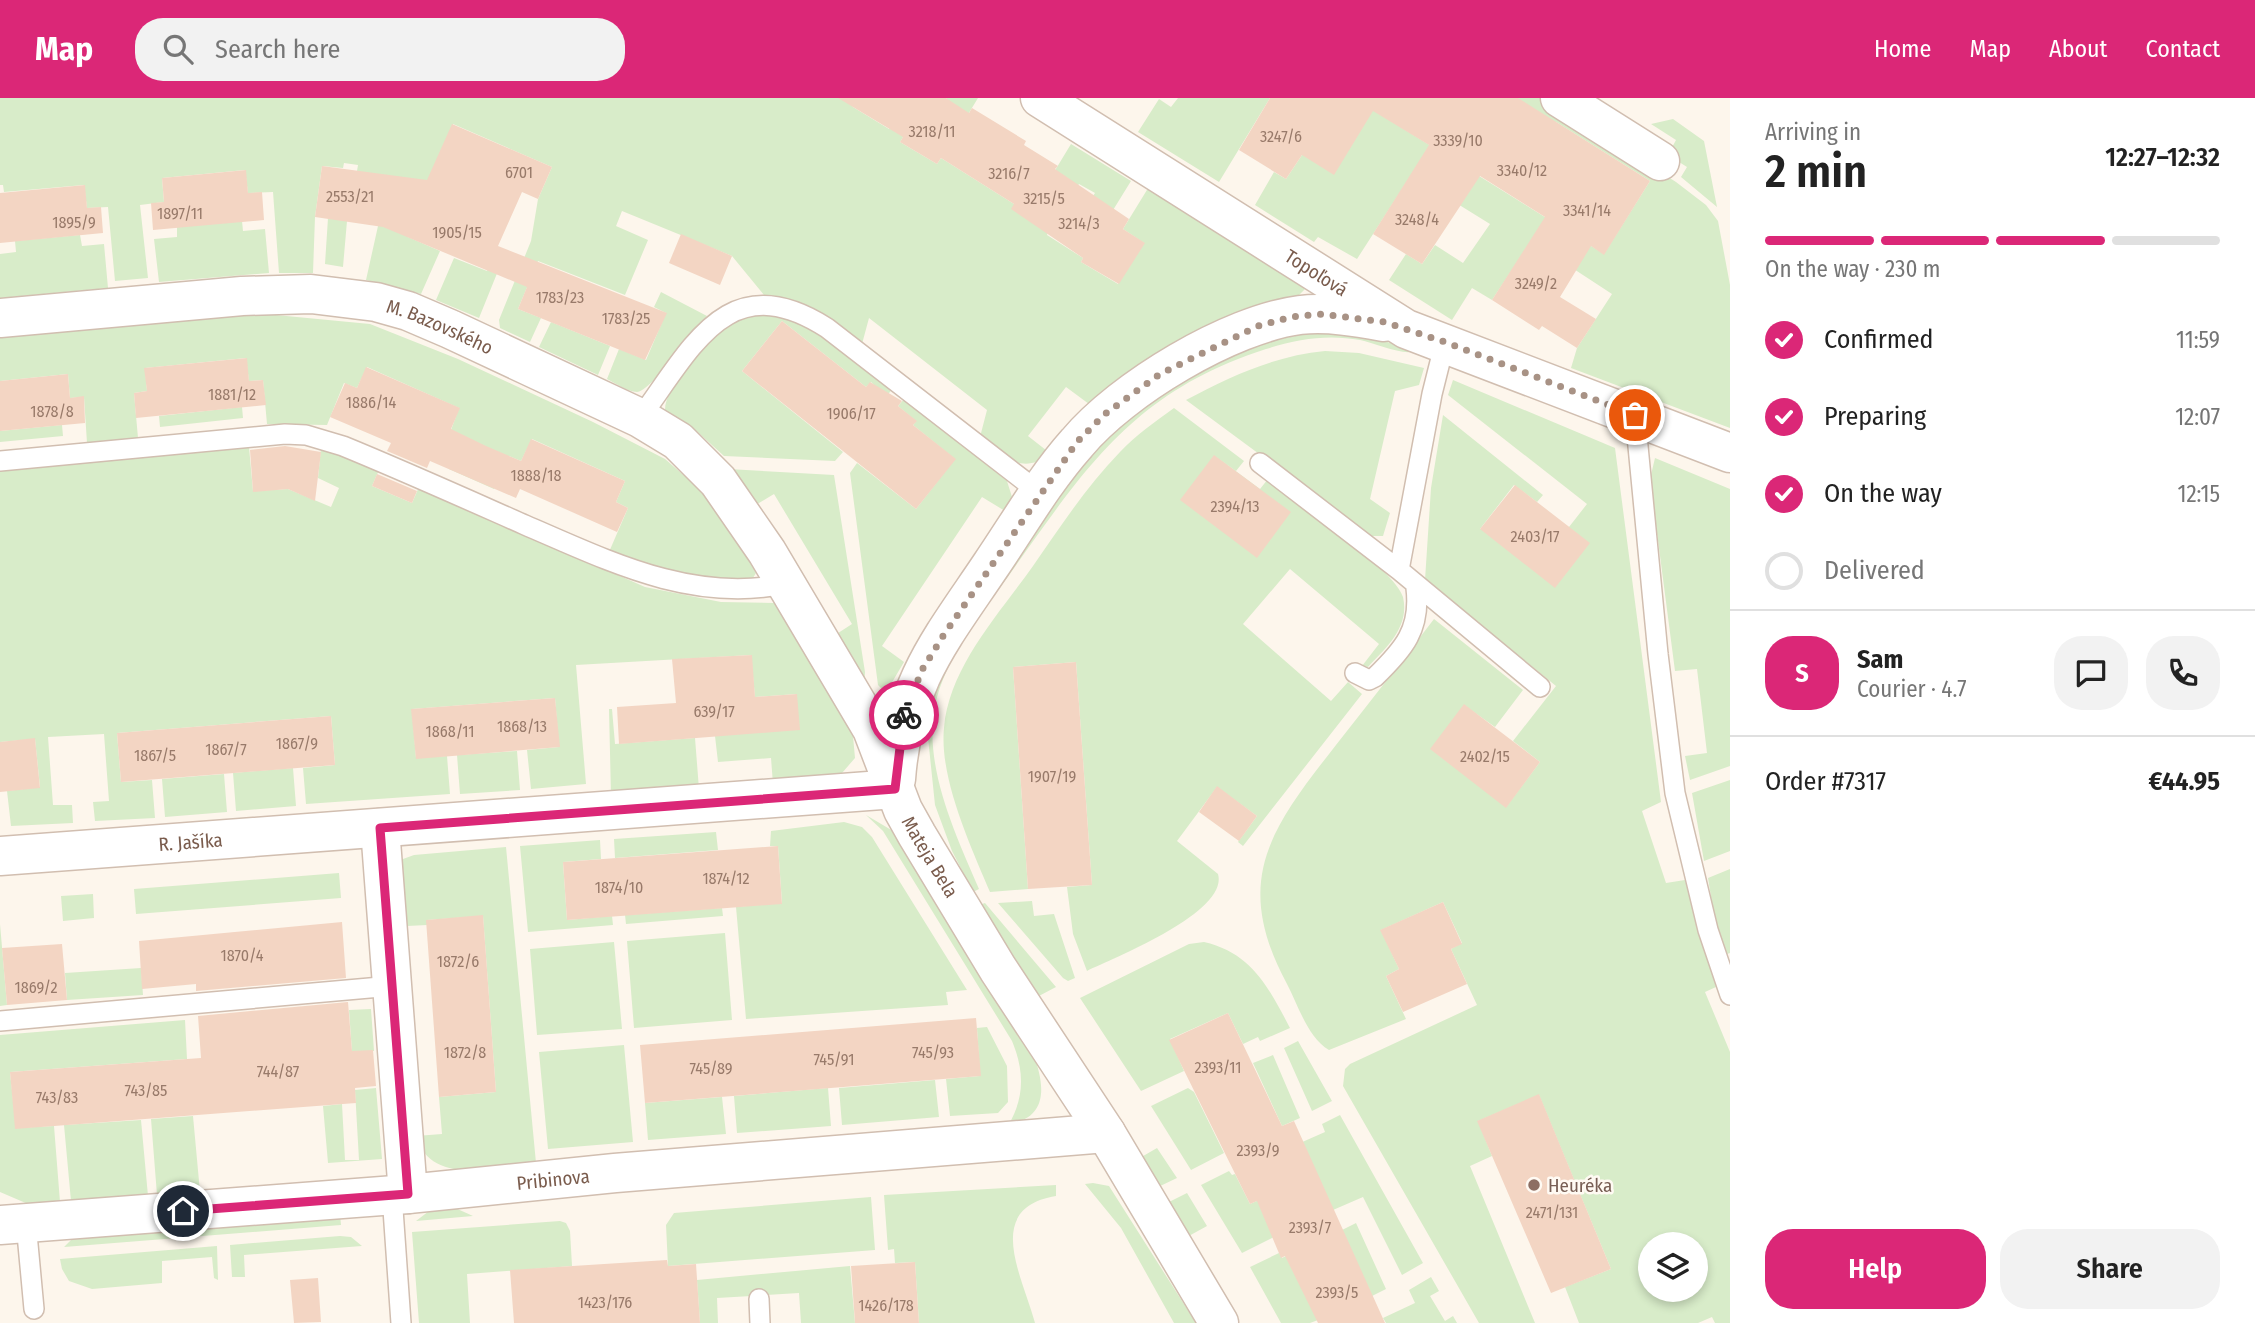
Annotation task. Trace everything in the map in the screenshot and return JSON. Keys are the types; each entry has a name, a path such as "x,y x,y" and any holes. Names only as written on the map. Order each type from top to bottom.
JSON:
{"street":[{"name":"Topoľová","path":"1040,98 1406,329 1730,453"},
{"path":"1560,98 1660,161"},
{"name":"M. Bazovského","path":"0,318 242,296 311,294 344,297 408,311 640,418 678,441 710,471 751,528 872,729 895,789"},
{"path":"895,789 904,716 922,670 1040,493 1077,442 1105,414 1160,374 1233,337 1271,322 1307,314 1356,317 1406,329"},
{"name":"R. Jašíka","path":"0,856 895,789"},
{"name":"Mateja Bela","path":"895,789 917,835 998,969 1106,1133 1219,1323"},
{"path":"380,828 392,986 400,1195"},
{"name":"Pribinova","path":"7,1223 400,1195 629,1172 1106,1133"}],"lane":[{"path":"640,418 690,350 727,314 743,306 774,304 799,311 827,328 1040,493"},
{"path":"1399,570 1432,394 1445,342"},
{"path":"1635,415 1658,654 1675,793 1708,930 1730,995"},
{"path":"0,461 241,438 306,435 344,446 642,575 712,589 752,590 785,584"},
{"path":"1260,463 1399,570 1416,587 1540,687"},
{"path":"1355,673 1369,680 1375,677 1412,633 1418,620 1416,587"},
{"path":"0,1021 392,986"},
{"path":"400,1195 401,1323"},
{"path":"7,1223 34,1309"},
{"path":"759,1298 760,1323"}],"green space":[{"path":"0,98 847,98 853,107 889,129 909,98 927,98 900,142 937,164 941,158 1014,204 1048,232 1047,235 1083,258 1081,262 1118,284 1144,243 1123,229 1150,185 1305,289 1298,296 1151,357 1121,377 1089,404 1066,387 1028,436 1051,454 1040,460 1022,463 1005,457 980,437 987,410 869,318 862,344 811,307 764,295 732,256 622,211 616,226 648,240 625,295 538,261 518,309 541,318 530,342 500,328 499,320 531,241 538,199 552,167 453,124 408,237 440,251 421,294 366,280 378,226 357,171 358,165 344,163 343,168 322,166 315,217 313,273 279,273 273,192 248,193 245,170 162,178 164,202 140,205 148,278 115,281 108,207 87,208 84,185 4,192 3,185 0,185"},
{"path":"946,98 978,98 964,121"},
{"path":"1178,98 1270,98 1219,182 1138,132 1159,99 1171,107"},
{"path":"1354,98 1604,254 1650,181 1556,122 1527,167 1518,98 1543,98 1676,182 1706,205 1718,221 1730,285 1730,428 1571,368 1577,348 1612,294 1531,241 1492,300 1472,288 1452,320 1389,280 1406,254 1422,264 1435,245 1463,263 1490,224 1411,175 1357,259 1318,237 1314,242 1255,205 1274,172 1286,179 1302,155"},
{"path":"1673,119 1704,141 1717,207 1681,177 1687,167 1668,155 1676,140 1651,124"},
{"path":"1071,144 1131,181 1110,215 1089,202 1095,193 1079,184 1074,192 1051,177"},
{"path":"328,218 347,221 343,267 325,264"},
{"path":"242,221 243,231 265,229 269,273 159,282 154,239 177,237 177,227"},
{"path":"80,235 82,246 104,244 108,288 0,298 0,254 16,252 15,241"},
{"path":"454,258 487,271 491,262 500,266 479,318 436,300"},
{"path":"661,292 707,316 652,382 637,392 630,391 607,379 619,349 646,360 666,313 654,307"},
{"path":"767,312 784,316 818,332 893,388 886,397 871,382 866,387 782,321 742,371 843,452 835,461 724,456 691,426 665,410 679,377 708,342 735,321"},
{"path":"255,313 370,324 458,359 665,459 703,492 756,573 753,578 698,575 609,552 628,508 616,502 625,481 532,439 521,461 509,456 494,489 449,469 451,430 459,408 367,367 357,388 344,383 327,425 267,424 263,380 249,381 246,358 145,368 147,391 134,393 138,438 87,443 84,397 70,398 68,374 0,381 0,334"},
{"path":"551,322 610,346 598,375 539,347"},
{"path":"1324,330 1375,338 1415,351 1396,351 1348,338 1301,340 1266,349 1220,367 1180,388 1145,412 1087,469 964,639 940,688 933,729 934,753 944,800 979,889 973,892 952,851 935,805 927,728 932,687 1031,532 1106,435 1191,373 1262,343"},
{"path":"1325,351 1359,353 1424,368 1419,385 1395,391 1370,499 1390,513 1383,536 1370,536 1186,400 1270,362"},
{"path":"1453,380 1615,448 1661,802 1642,811 1666,883 1685,880 1716,987 1705,992 1730,1052 1730,1323 1715,1323 1712,1317 1698,1323 1579,1323 1565,1287 1611,1269 1539,1095 1478,1121 1492,1156 1470,1166 1535,1323 1479,1323 1343,1086 1345,1069 1350,1064 1477,1005 1451,949 1462,943 1443,902 1381,930 1399,969 1386,976 1406,1019 1329,1050 1315,1038 1300,1011 1270,947 1262,914 1261,885 1266,857 1277,830 1313,775 1434,619 1523,690 1495,727 1464,705 1506,807 1540,762 1513,741 1556,686 1425,580 1431,488 1443,415 1543,495 1537,502 1514,485 1480,529 1569,527 1587,504 1448,395"},
{"path":"905,398 1007,481 1012,497 1005,511 982,497 882,646 904,662 891,684 883,690 878,685 850,473 857,463 916,509 955,459 913,425 916,421 898,406"},
{"path":"242,407 243,418 160,427 159,416"},
{"path":"1174,408 1244,461 1236,471 1214,455 1260,489 1268,479 1364,553 1396,585 1403,597 1403,618 1389,644 1368,667 1362,666 1379,644 1290,569 1243,624 1331,701 1348,682 1362,694 1243,846 1238,842 1257,816 1217,787 1177,841 1218,874 1217,889 1189,918 1168,932 1087,971 1073,934 1067,887 1092,885 1076,662 1013,667 1028,889 990,892 951,790 946,768 944,728 955,684 991,622 1096,479 1146,428"},
{"path":"62,425 63,436 0,442 0,431"},
{"path":"249,447 253,491 288,489 331,507 339,488 318,478 321,448 379,470 372,486 412,503 419,487 645,587 721,602 774,603 852,725 855,758 842,773 773,784 771,758 718,762 715,736 797,694 755,697 751,655 576,665 586,784 531,789 527,750 559,747 555,698 412,709 416,758 447,756 450,794 306,804 303,768 335,765 331,716 117,733 121,782 152,780 155,818 95,821 93,802 109,801 104,734 48,737 53,805 72,805 73,823 11,826 7,791 40,787 35,739 0,742 0,471"},
{"path":"1655,458 1730,489 1730,766 1690,780 1685,756 1707,753 1697,669 1675,671 1650,479"},
{"path":"728,469 834,475 865,672 864,691 832,637 852,624 774,494 754,506"},
{"path":"609,709 612,709 615,744 695,738 699,789 611,796"},
{"path":"517,751 520,790 460,794 457,755"},
{"path":"293,768 296,806 236,811 233,773"},
{"path":"224,774 227,812 165,817 162,779"},
{"path":"1730,780 1730,851 1704,861 1692,793"},
{"path":"866,815 893,831 1034,1056 1040,1078 1040,1099 1037,1108 1022,1121 1009,1124 1018,1103 1021,1083 1019,1062 1012,1041 883,831"},
{"path":"844,822 862,827 872,837 967,990 946,992 948,1005 746,1019 736,907 782,903 778,846 770,846 771,831"},
{"path":"716,832 718,850 615,858 614,839"},
{"path":"600,840 601,859 563,862 567,920 612,916 613,925 528,932 520,846"},
{"path":"506,847 536,1163 484,1170 449,1168 435,1162 424,1152 416,1136 442,1134 439,1097 496,1092 483,916 427,920 427,925 407,926 401,866 403,859 414,855"},
{"path":"1730,869 1730,953 1727,954 1716,928 1708,878"},
{"path":"339,873 341,898 136,914 134,889"},
{"path":"93,894 94,918 63,921 61,896"},
{"path":"1032,901 1034,916 1054,914 1075,978 1068,981 1063,978 998,903"},
{"path":"985,903 1056,987 1037,997 979,905"},
{"path":"722,908 723,916 626,924 625,915"},
{"path":"0,924 7,1005 0,1006"},
{"path":"725,933 732,1020 634,1028 627,941"},
{"path":"614,942 622,1029 537,1035 530,949"},
{"path":"1204,942 1221,947 1247,963 1266,986 1290,1028 1260,1041 1258,1037 1243,1044 1228,1013 1170,1039 1184,1071 1141,1091 1080,998 1189,944"},
{"path":"141,968 143,995 67,1000 65,973"},
{"path":"371,1009 374,1051 352,1052 349,1010"},
{"path":"185,1020 187,1059 10,1072 16,1128 54,1126 60,1202 28,1204 0,1192 0,1035"},
{"path":"987,1027 1007,1066 1008,1102 998,1113 950,1116 946,1079 980,1076 977,1028"},
{"path":"1298,1041 1332,1101 1312,1111 1284,1048"},
{"path":"624,1045 633,1142 548,1149 539,1052"},
{"path":"1273,1055 1300,1118 1282,1126 1253,1063"},
{"path":"935,1080 939,1117 842,1125 839,1088"},
{"path":"376,1088 382,1159 328,1163 323,1106 342,1104 345,1160 359,1160 355,1090"},
{"path":"828,1088 831,1126 737,1133 734,1096"},
{"path":"1188,1088 1194,1092 1224,1153 1191,1170 1151,1106"},
{"path":"722,1097 726,1134 648,1140 645,1103"},
{"path":"1340,1115 1423,1263 1402,1275 1363,1197 1333,1210 1291,1147 1325,1132 1322,1124"},
{"path":"193,1116 200,1192 157,1195 151,1119"},
{"path":"141,1120 148,1196 71,1201 64,1125"},
{"path":"1157,1148 1177,1178 1156,1188 1138,1159"},
{"path":"1229,1171 1232,1175 1235,1174 1250,1204 1259,1200 1276,1236 1242,1253 1201,1185"},
{"path":"1085,1184 1109,1186 1196,1323 1174,1323 1121,1228"},
{"path":"1056,1185 1056,1196 1034,1203 1020,1214 1014,1229 1013,1246 1017,1265 1035,1323 919,1323 915,1262 895,1263 894,1249 888,1250 884,1195"},
{"path":"1187,1193 1207,1226 1187,1237 1167,1203"},
{"path":"871,1197 875,1250 668,1266 666,1225 674,1213"},
{"path":"453,1207 473,1216 416,1221 429,1211"},
{"path":"340,1214 341,1225 64,1247 76,1235"},
{"path":"560,1221 566,1223 570,1231 572,1266 467,1274 470,1323 419,1323 412,1232"},
{"path":"1356,1223 1386,1289 1372,1296 1342,1230"},
{"path":"351,1237 362,1246 244,1255 245,1277 232,1277 230,1245"},
{"path":"217,1246 218,1280 214,1278 212,1257 162,1261 162,1283 92,1289 69,1281 60,1259"},
{"path":"1279,1253 1282,1258 1286,1256 1318,1320 1310,1323 1281,1323 1250,1267"},
{"path":"850,1266 855,1323 801,1323 799,1293 717,1298 718,1323 700,1323 697,1280"},
{"path":"1431,1277 1439,1291 1430,1296 1445,1321 1453,1316 1457,1323 1386,1323 1383,1318 1415,1303 1409,1290"}],"building":[{"path":"838,98 946,98 969,113 972,108 1026,141 1024,145 1058,166 1055,169 1129,219 1123,229 1145,243 1119,284 1081,262 1083,258 1011,209 1014,204 941,158 937,164 900,142 903,137"},
{"path":"1270,98 1518,98 1650,181 1604,255 1591,246 1560,297 1596,319 1577,348 1542,326 1539,330 1492,300 1545,217 1480,176 1422,264 1373,234 1429,145 1373,111 1334,175 1302,155 1286,179 1239,150"},
{"path":"452,124 552,167 538,199 522,192 498,246 667,313 645,360 518,309 527,287 383,227 315,217 322,166 427,180"},
{"path":"246,170 248,193 262,192 264,220 153,230 151,203 164,202 162,178"},
{"path":"85,185 87,208 101,207 103,233 0,243 0,193"},
{"path":"681,234 732,256 720,285 669,263"},
{"path":"782,321 866,387 870,382 902,401 898,406 917,421 913,425 956,459 916,509 742,371"},
{"path":"247,358 249,381 263,380 266,405 136,418 134,393 147,391 144,368"},
{"path":"366,367 460,408 451,429 486,446 521,461 531,439 625,481 616,502 628,508 617,532 520,489 516,498 430,461 427,468 387,451 391,443 330,417 345,383 357,388"},
{"path":"68,374 70,398 84,396 85,423 0,431 0,381"},
{"path":"285,446 321,452 315,501 288,489 253,492 250,450"},
{"path":"1214,455 1291,512 1257,558 1180,500"},
{"path":"377,474 417,491 412,503 372,486"},
{"path":"1515,485 1590,543 1555,588 1480,529"},
{"path":"752,655 755,697 797,694 800,730 619,744 617,707 676,703 672,659"},
{"path":"1076,662 1092,885 1028,889 1013,667"},
{"path":"555,698 560,747 416,759 411,709"},
{"path":"1464,704 1540,762 1506,808 1430,749"},
{"path":"331,716 335,765 121,782 117,733"},
{"path":"35,738 40,788 0,792 0,742"},
{"path":"1217,786 1257,816 1239,841 1199,812"},
{"path":"778,846 782,904 567,920 563,862"},
{"path":"1443,902 1462,944 1451,949 1467,984 1403,1012 1386,976 1399,969 1380,930"},
{"path":"483,915 496,1092 439,1097 426,920"},
{"path":"342,922 346,978 196,991 196,984 142,989 139,941"},
{"path":"62,944 67,1000 7,1005 2,948"},
{"path":"348,1002 352,1051 373,1050 376,1086 355,1088 356,1103 15,1129 10,1072 201,1058 198,1016"},
{"path":"1228,1013 1282,1126 1294,1121 1385,1323 1318,1323 1285,1256 1281,1258 1257,1201 1250,1204 1169,1040"},
{"path":"976,1018 981,1076 645,1103 640,1045"},
{"path":"1539,1094 1611,1269 1551,1293 1477,1121"},
{"path":"667,1260 668,1266 696,1264 700,1323 514,1323 510,1270"},
{"path":"915,1262 919,1323 855,1323 851,1266"},
{"path":"318,1278 321,1322 294,1323 290,1280"}],"way so far":[{"path":"904,715 922,670 943,636 1077,442 1105,414 1160,374 1258,326 1307,314 1384,322 1445,342 1635,415"}],"place":[{"name":"Heuréka","path":"1534,1185"}],"route":[{"path":"183,1211 408,1194 380,828 895,789 904,715"}]}
